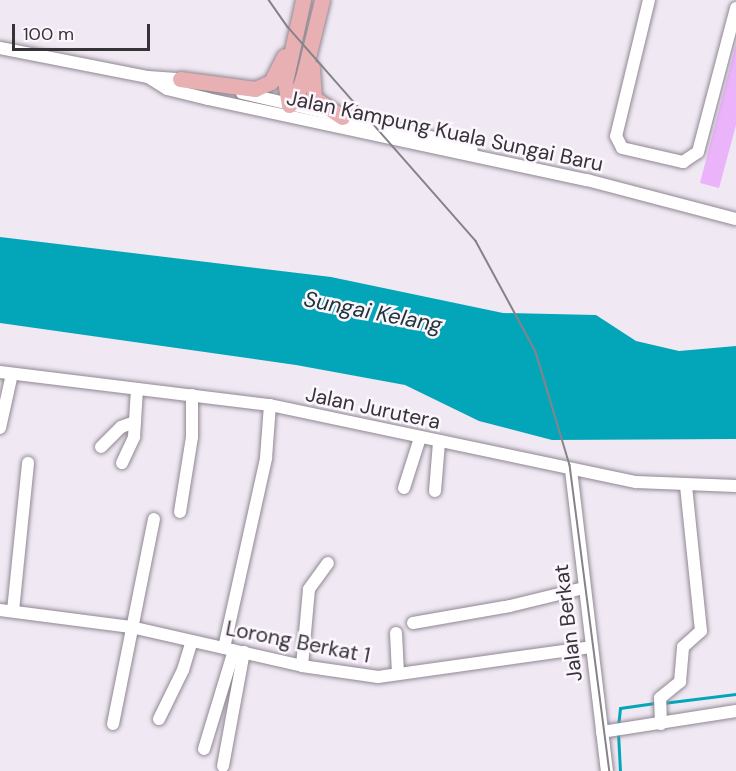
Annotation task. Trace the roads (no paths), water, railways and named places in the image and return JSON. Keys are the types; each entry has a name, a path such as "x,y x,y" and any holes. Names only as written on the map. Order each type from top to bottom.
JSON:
{"main road":[{"path":"289,105 285,82 303,0"},
{"path":"289,105 296,98 303,78 322,0"},
{"path":"318,17 311,90 325,108 342,117"},
{"path":"180,79 255,89 264,87 278,72 299,18"}],"street":[{"path":"649,0 616,136 622,148 683,162 698,152 736,9"},
{"name":"Jalan Kampung Kuala Sungai Baru","path":"0,48 148,77 180,79 424,135 504,162"},
{"name":"Jalan Kampung Kuala Sungai Baru","path":"148,77 167,88 192,95 380,138 504,162 736,219"},
{"path":"192,95 264,107 289,105 309,117 362,129 380,138"},
{"path":"0,428 6,373"},
{"name":"Jalan Jurutera","path":"6,373 270,405 636,482 686,486 736,486"},
{"path":"122,463 132,444 137,389"},
{"path":"180,512 192,437 192,395"},
{"path":"223,766 234,650 266,458 270,405"},
{"path":"101,447 112,434 135,422"},
{"path":"404,488 420,438"},
{"path":"435,491 440,442"},
{"path":"6,611 28,463"},
{"name":"Jalan Berkat","path":"571,470 591,647 606,732 606,771"},
{"path":"661,724 660,704 680,682 683,647 701,631 686,486"},
{"path":"112,724 154,519"},
{"path":"302,666 309,589 328,563"},
{"path":"414,623 510,606 584,588"},
{"name":"Lorong Berkat 1","path":"6,611 131,627 302,666 378,677 591,647"},
{"path":"396,633 398,674"},
{"path":"159,719 183,670 192,641"},
{"path":"204,749 234,650"},
{"path":"606,732 736,711"}],"water":[{"name":"Sungai Kelang","path":"0,237 331,277 503,313 596,315 636,341 679,351 736,346 736,439 552,440 479,421 405,385 296,365 0,323"}],"waterway":[{"path":"663,703 736,694"},
{"path":"618,727 620,708 657,703"},
{"path":"618,733 620,771"}],"tram line":[{"path":"269,0 288,27 476,241 536,352 570,465 610,771"}]}
